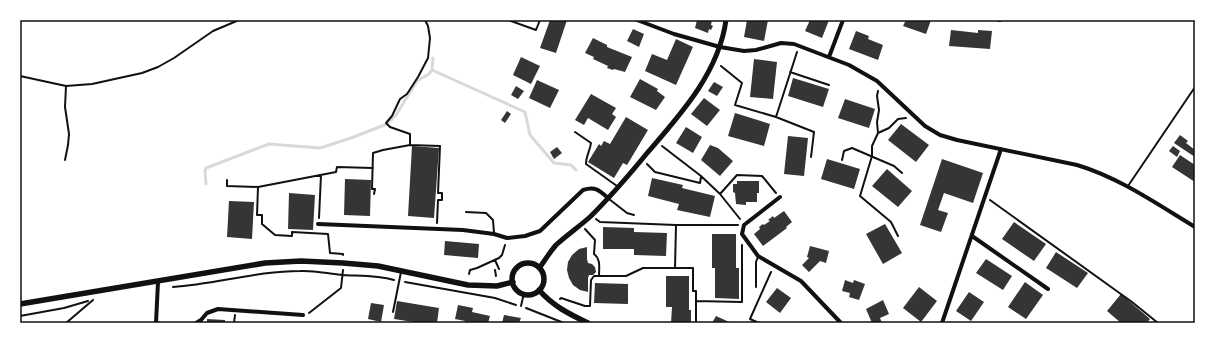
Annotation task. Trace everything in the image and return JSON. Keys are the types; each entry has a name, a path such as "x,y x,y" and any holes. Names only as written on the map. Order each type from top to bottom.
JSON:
{"main road":[{"path":"20,304 265,263 301,261 378,266 468,285 497,286 513,282"},
{"path":"531,263 540,267 544,275 544,279 542,287 539,290 532,294 524,293 517,289 513,282 514,272 521,265 531,263"},
{"path":"539,290 556,306 570,315 588,323"}],"street":[{"path":"637,20 674,34 720,47 744,51 756,50 781,43 794,44 860,70 880,84 925,126 940,135 1094,170 1128,186 1195,226"},
{"path":"540,267 556,246 582,225 608,198 684,111 707,73 720,47 726,20"},
{"path":"829,58 842,20"},
{"path":"942,323 986,197 1001,149"},
{"path":"318,224 474,231 494,234 507,238 524,236 540,231 583,190 590,188 599,190 608,198"},
{"path":"780,197 744,224 742,234 758,256 801,281 841,323"},
{"path":"972,236 1048,289"},
{"path":"158,282 156,323 158,323"},
{"path":"196,323 207,313 218,309 303,315"}],"lane":[{"path":"1128,186 1195,87"},
{"path":"575,132 591,144 586,159 586,164 618,187"},
{"path":"608,198 627,213 634,215"},
{"path":"466,212 486,213 493,220 494,234"},
{"path":"756,287 756,262 758,256"},
{"path":"393,312 401,271"},
{"path":"521,306 524,293"}],"path":[{"path":"20,76 66,86 92,84 142,73 158,67 174,58 213,31 238,20"},
{"path":"410,145 410,134 390,127 386,123 392,116 400,99 407,94 418,77 428,58 430,38 428,26 425,20"},
{"path":"508,20 536,30 540,20"},
{"path":"776,117 799,46"},
{"path":"721,66 742,83 735,105 776,117 814,132 811,157"},
{"path":"790,72 829,85"},
{"path":"880,84 877,96 879,110 877,122 878,133 872,146 872,156 860,196 891,222 898,236"},
{"path":"65,160 69,134 65,107 66,86"},
{"path":"878,133 889,128 898,119 913,116"},
{"path":"374,194 375,189 372,189 373,153 410,145 440,146 438,192 442,193 442,200 438,200 437,229"},
{"path":"661,146 701,176 720,194 744,224"},
{"path":"842,160 844,151 852,148 894,166 902,173"},
{"path":"646,163 655,172 700,183 701,176"},
{"path":"227,180 227,186 258,187 336,172 337,167 373,168"},
{"path":"318,234 321,175"},
{"path":"720,194 737,175 762,176 780,197"},
{"path":"258,187 257,215 262,216 262,224 275,235 292,236 292,232 328,234 330,253"},
{"path":"986,197 1132,302 1158,323"},
{"path":"596,219 600,222 676,225 744,224"},
{"path":"674,268 676,225"},
{"path":"585,229 595,240 594,254 597,256 599,261 599,276"},
{"path":"696,302 742,302 742,234"},
{"path":"469,274 470,270 495,260 502,255 507,238"},
{"path":"495,260 499,269"},
{"path":"759,323 750,319 774,265"},
{"path":"561,298 585,306 590,306 591,280 594,276 626,276 642,268 693,268 693,291 696,291 696,323"},
{"path":"495,270 496,276"},
{"path":"172,287 194,286 274,272 302,271 382,277 499,300 521,306 564,323"},
{"path":"303,315 306,315 341,288 342,275"},
{"path":"498,295 499,300"},
{"path":"20,316 64,308 94,299 66,323"},
{"path":"550,317 552,313"}],"building":[{"path":"550,20 567,20 556,53 540,48"},
{"path":"697,20 712,20 711,25 713,26 711,30 709,29 708,33 695,28"},
{"path":"747,20 768,20 764,41 744,37"},
{"path":"810,20 829,20 822,38 805,31"},
{"path":"906,20 931,20 926,34 903,26"},
{"path":"633,29 644,34 639,47 627,41"},
{"path":"951,30 978,33 978,30 992,31 990,49 949,46"},
{"path":"856,31 869,36 868,39 883,45 878,60 849,49"},
{"path":"593,38 607,45 607,47 632,57 625,72 607,68 608,66 593,59 594,57 585,53"},
{"path":"676,39 693,47 676,85 645,71 652,54 667,60"},
{"path":"521,57 540,66 531,84 513,75"},
{"path":"754,59 777,62 773,99 750,97"},
{"path":"793,78 829,89 823,107 788,96"},
{"path":"640,79 658,89 657,91 665,97 656,110 630,97"},
{"path":"537,80 559,90 550,108 529,98"},
{"path":"714,82 723,87 717,96 708,91"},
{"path":"516,86 524,91 518,99 511,95"},
{"path":"591,94 616,108 612,114 616,117 608,130 588,118 584,125 575,120"},
{"path":"704,98 720,110 707,126 691,114"},
{"path":"845,99 875,109 869,128 838,118"},
{"path":"507,111 511,114 505,123 501,120"},
{"path":"735,113 770,124 764,146 728,136"},
{"path":"626,117 648,130 627,165 623,163 614,178 588,162 599,144 601,146 604,141 610,144"},
{"path":"901,124 929,145 916,162 888,140"},
{"path":"686,127 702,137 693,153 676,143"},
{"path":"1180,135 1188,141 1186,143 1195,150 1195,157 1174,143"},
{"path":"788,136 808,138 804,176 784,174"},
{"path":"710,145 718,148 733,161 720,176 701,160"},
{"path":"412,146 439,148 434,218 408,216"},
{"path":"1173,146 1180,151 1177,157 1169,151"},
{"path":"557,147 562,153 554,159 550,152"},
{"path":"1180,155 1195,165 1195,182 1172,167"},
{"path":"827,159 860,169 854,189 821,179"},
{"path":"942,159 983,173 973,203 944,193 938,210 948,213 941,232 920,225"},
{"path":"887,169 912,191 898,207 872,186"},
{"path":"652,178 683,185 682,188 715,196 710,217 677,210 679,204 648,196"},
{"path":"345,179 371,180 370,216 344,215"},
{"path":"737,181 759,181 757,202 746,202 746,205 736,204 733,184 737,184"},
{"path":"289,193 315,195 313,230 288,229"},
{"path":"229,201 254,202 252,239 227,237"},
{"path":"784,211 792,222 786,227 787,228 763,246 754,234 760,229 759,227 770,221 768,220 773,216 774,218"},
{"path":"1014,222 1046,244 1034,261 1002,239"},
{"path":"885,224 902,253 883,264 866,234"},
{"path":"603,227 634,228 634,232 667,233 666,256 634,255 634,249 603,249"},
{"path":"712,234 736,234 736,268 739,268 739,299 715,298 715,268 712,268"},
{"path":"445,241 479,244 478,258 444,255"},
{"path":"810,246 829,251 826,263 820,261 809,272 802,265 809,258 807,257"},
{"path":"587,247 588,263 595,267 596,272 593,275 589,275 588,292 580,290 573,285 567,270 568,262 572,255 579,249"},
{"path":"1056,252 1088,273 1077,288 1046,268"},
{"path":"986,259 1012,276 1003,290 976,273"},
{"path":"666,276 689,276 689,310 691,310 691,323 671,323 672,307 666,307"},
{"path":"845,280 853,283 854,280 865,284 859,300 849,297 850,293 842,291"},
{"path":"1025,282 1043,295 1026,319 1008,307"},
{"path":"595,283 628,284 628,304 594,303"},
{"path":"919,287 937,301 921,322 903,308"},
{"path":"777,288 791,298 780,313 766,302"},
{"path":"969,292 984,302 971,321 956,311"},
{"path":"1121,294 1150,319 1147,323 1121,323 1107,311"},
{"path":"883,300 889,314 880,318 882,323 872,323 866,309"},
{"path":"397,301 439,308 437,323 420,323 394,319"},
{"path":"371,303 384,305 381,322 368,319"},
{"path":"458,305 473,308 472,312 490,316 488,323 464,323 465,321 455,319"},
{"path":"504,315 521,318 519,323 502,323"},
{"path":"716,316 727,321 732,323 712,323"},
{"path":"207,319 225,320 225,323 207,323"}],"waterway":[{"path":"206,184 206,168 269,144 320,148 387,124 396,115 417,81 429,74 432,70 433,58"},
{"path":"432,70 525,112 530,135 554,163 571,165 576,170"}]}
